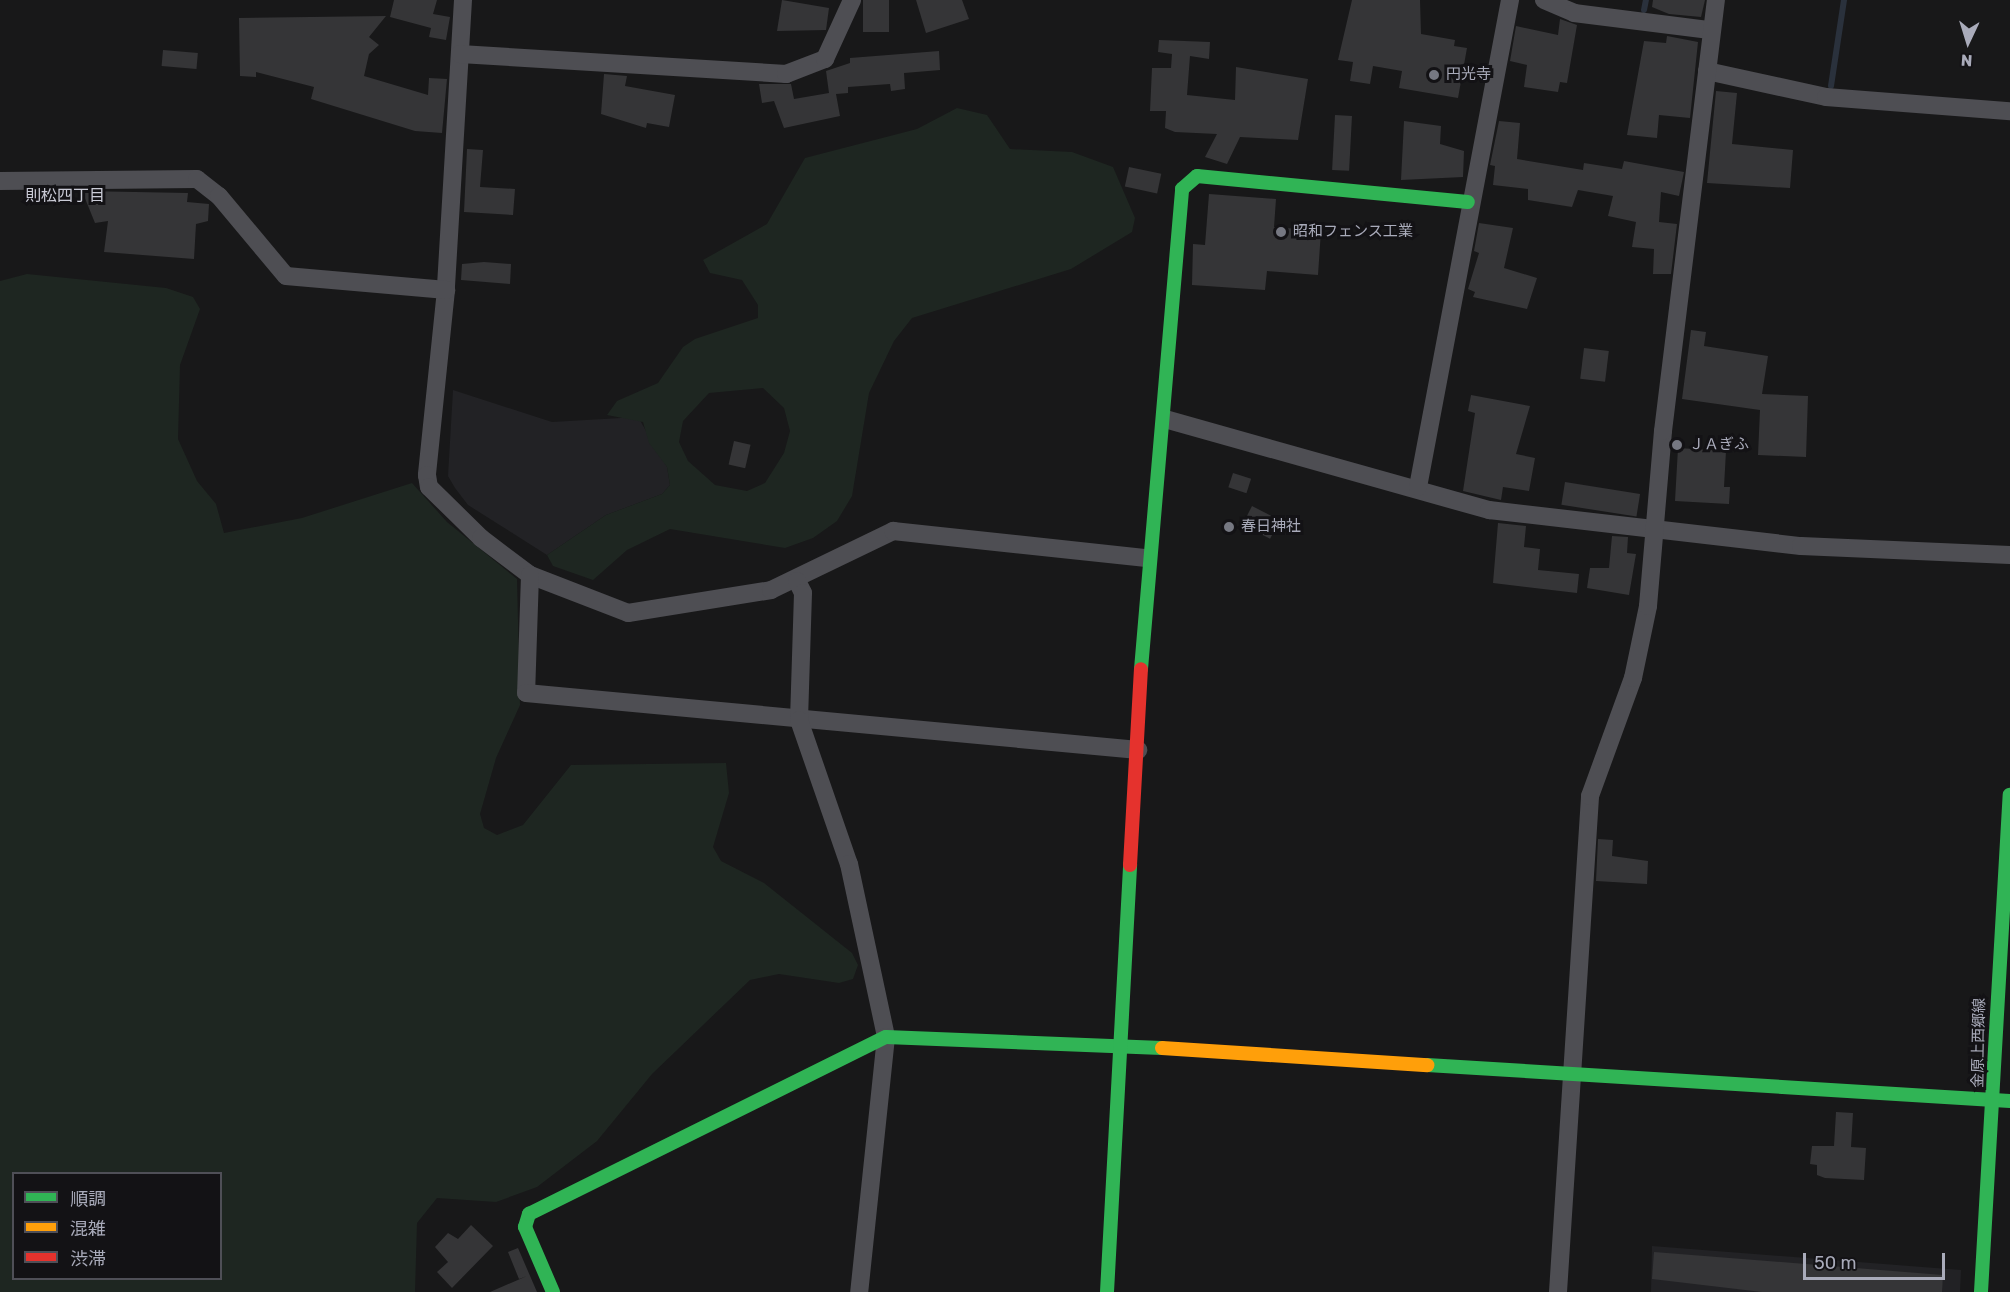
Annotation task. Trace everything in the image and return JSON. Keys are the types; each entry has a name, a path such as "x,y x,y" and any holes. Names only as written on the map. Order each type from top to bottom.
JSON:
{"street":[{"path":"463,0 446,290 429,487 465,525 530,575 628,613 698,605 797,581 893,531 1147,558"},
{"path":"460,54 786,74 825,59 852,0"},
{"path":"1418,488 1468,202 1510,0"},
{"path":"1544,0 1574,13 1708,30"},
{"path":"1558,1292 1569,1074 1590,796 1633,678 1648,606 1654,528 1707,71 1708,30 1716,0"},
{"path":"1707,71 1826,97 2010,111"},
{"path":"1107,1292 1123,1046 1147,558 1165,419 1180,198 1191,178 1468,202"},
{"path":"0,181 197,179 219,196 286,276 446,290"},
{"path":"1165,419 1418,488 1489,510 1801,546 2010,555"},
{"path":"530,575 526,693 1138,750"},
{"path":"797,581 803,593 799,720 849,864 886,1037 859,1292"},
{"name":"金原上西郷線","path":"1981,1292 1995,1099 1997,960 2010,795"},
{"path":"553,1292 525,1227 529,1214 886,1037 1123,1046 2010,1101"}],"shaded area":[{"path":"957,108 987,115 1010,149 1072,152 1113,167 1135,218 1132,232 1071,269 912,318 894,341 869,393 852,496 837,521 813,538 785,548 670,529 627,550 593,580 553,566 547,555 606,515 662,494 670,485 667,467 649,443 643,422 607,415 617,401 658,383 683,347 695,339 758,318 758,305 742,280 710,273 703,260 767,224 805,158 917,129","holes":["763,388 784,408 790,431 784,453 765,483 747,491 715,485 688,461 679,442 683,421 709,393"]},
{"path":"27,274 166,288 193,297 200,309 180,365 178,439 197,481 216,504 224,533 302,518 412,483 447,522 517,579 520,705 496,758 480,814 484,828 497,835 523,825 571,765 726,763 729,793 713,847 721,861 764,883 852,953 858,965 853,979 839,983 779,974 750,980 652,1074 597,1141 537,1187 496,1202 437,1198 417,1223 415,1292 0,1292 0,281"},
{"path":"453,390 552,422 638,417 667,467 670,485 662,494 606,515 547,555 468,505 448,476"},
{"path":"1652,1246 1961,1270 1960,1292 1651,1292"}],"building":[{"path":"394,0 437,0 433,14 450,17 446,40 429,37 431,28 390,17"},
{"path":"782,0 829,8 826,30 777,31"},
{"path":"863,0 889,0 889,32 863,32"},
{"path":"916,0 962,0 969,19 926,33"},
{"path":"1352,0 1420,0 1421,34 1455,40 1454,46 1467,48 1458,98 1399,88 1402,71 1373,66 1370,84 1350,81 1353,62 1338,60"},
{"path":"1653,0 1705,0 1701,17 1669,14 1652,7"},
{"path":"386,16 369,37 379,45 369,54 364,76 428,95 429,78 447,79 442,133 415,131 311,99 314,87 256,72 256,77 240,76 239,18"},
{"path":"1560,19 1577,25 1567,83 1560,82 1558,92 1524,87 1527,65 1510,61 1516,26 1558,35"},
{"path":"1667,36 1698,42 1690,118 1659,115 1657,138 1627,135 1644,41 1666,43"},
{"path":"1159,40 1210,42 1209,59 1190,56 1187,95 1235,100 1236,67 1308,79 1298,140 1240,137 1227,164 1205,157 1217,134 1175,132 1165,128 1166,111 1150,111 1152,68 1171,68 1172,54 1158,52"},
{"path":"163,50 198,53 196,69 162,66"},
{"path":"939,51 940,70 904,73 905,89 891,91 890,84 848,87 848,93 836,94 840,116 784,128 774,101 762,103 759,84 791,84 794,99 829,93 826,71 850,63 850,58"},
{"path":"604,74 627,76 625,86 675,95 669,127 647,123 646,128 601,114"},
{"path":"1716,91 1737,93 1732,144 1793,150 1790,188 1707,183"},
{"path":"1335,115 1352,116 1349,171 1332,170"},
{"path":"1404,121 1441,126 1440,144 1464,151 1463,177 1401,180"},
{"path":"1499,121 1520,123 1517,159 1583,170 1584,163 1622,169 1624,161 1684,172 1679,196 1661,192 1659,222 1677,224 1671,274 1653,274 1654,249 1632,247 1636,222 1608,216 1613,196 1578,190 1572,207 1528,200 1528,189 1493,185 1495,166 1490,165"},
{"path":"467,149 483,150 480,187 515,189 513,215 464,212"},
{"path":"1129,167 1161,174 1157,193 1125,187"},
{"path":"82,191 188,193 187,202 209,204 208,221 196,224 194,259 104,252 108,221 95,223"},
{"path":"1209,194 1276,199 1274,227 1321,231 1318,275 1267,271 1265,290 1192,285 1193,244 1205,245"},
{"path":"1479,223 1513,228 1504,268 1537,278 1527,309 1473,297 1475,292 1468,289 1479,253 1474,251"},
{"path":"484,262 511,264 510,284 461,280 462,264"},
{"path":"1691,330 1706,332 1704,346 1768,356 1762,394 1808,396 1806,457 1758,455 1760,410 1682,399"},
{"path":"1584,348 1609,351 1605,382 1580,379"},
{"path":"1471,395 1530,406 1516,454 1535,458 1529,491 1503,487 1501,500 1463,491 1475,413 1468,411"},
{"path":"734,441 751,445 745,468 729,464"},
{"path":"1678,448 1726,451 1724,487 1730,487 1729,504 1675,501"},
{"path":"1233,473 1251,479 1246,493 1228,487"},
{"path":"1565,482 1640,494 1636,517 1561,505"},
{"path":"1252,506 1280,520 1270,539 1242,525"},
{"path":"1498,523 1526,526 1524,547 1540,549 1538,570 1579,574 1577,593 1493,583"},
{"path":"1612,536 1628,537 1627,553 1636,554 1629,595 1587,588 1590,568 1609,568"},
{"path":"1598,839 1613,840 1612,856 1648,861 1647,884 1596,881"},
{"path":"1836,1112 1853,1113 1851,1147 1866,1148 1864,1180 1825,1178 1817,1175 1817,1165 1810,1164 1812,1146 1834,1146"},
{"path":"471,1225 493,1246 452,1288 437,1272 448,1262 435,1247 448,1233 458,1239"},
{"path":"518,1248 537,1292 490,1292 527,1276 519,1279 508,1252"},
{"path":"1654,1252 1943,1275 1942,1292 1762,1292 1652,1279"}],"waterway":[{"path":"1644,10 1646,0"},
{"path":"1831,86 1844,0"}],"traffic: fast":[{"path":"1141,669 1182,189 1197,176 1468,202"},
{"path":"1981,1292 2010,795"},
{"path":"1107,1292 1130,865"},
{"path":"553,1292 525,1227 529,1214 886,1037 1162,1048"},
{"path":"1427,1065 2010,1101"}],"traffic: slow":[{"path":"1162,1048 1427,1065"}],"traffic: jam":[{"path":"1130,865 1141,669"}],"place":[{"name":"円光寺","path":"1434,75"},
{"name":"昭和フェンス工業","path":"1281,232"},
{"name":"ＪＡぎふ","path":"1677,445"},
{"name":"春日神社","path":"1229,527"}],"district":[{"name":"則松四丁目","path":"65,196"}]}
